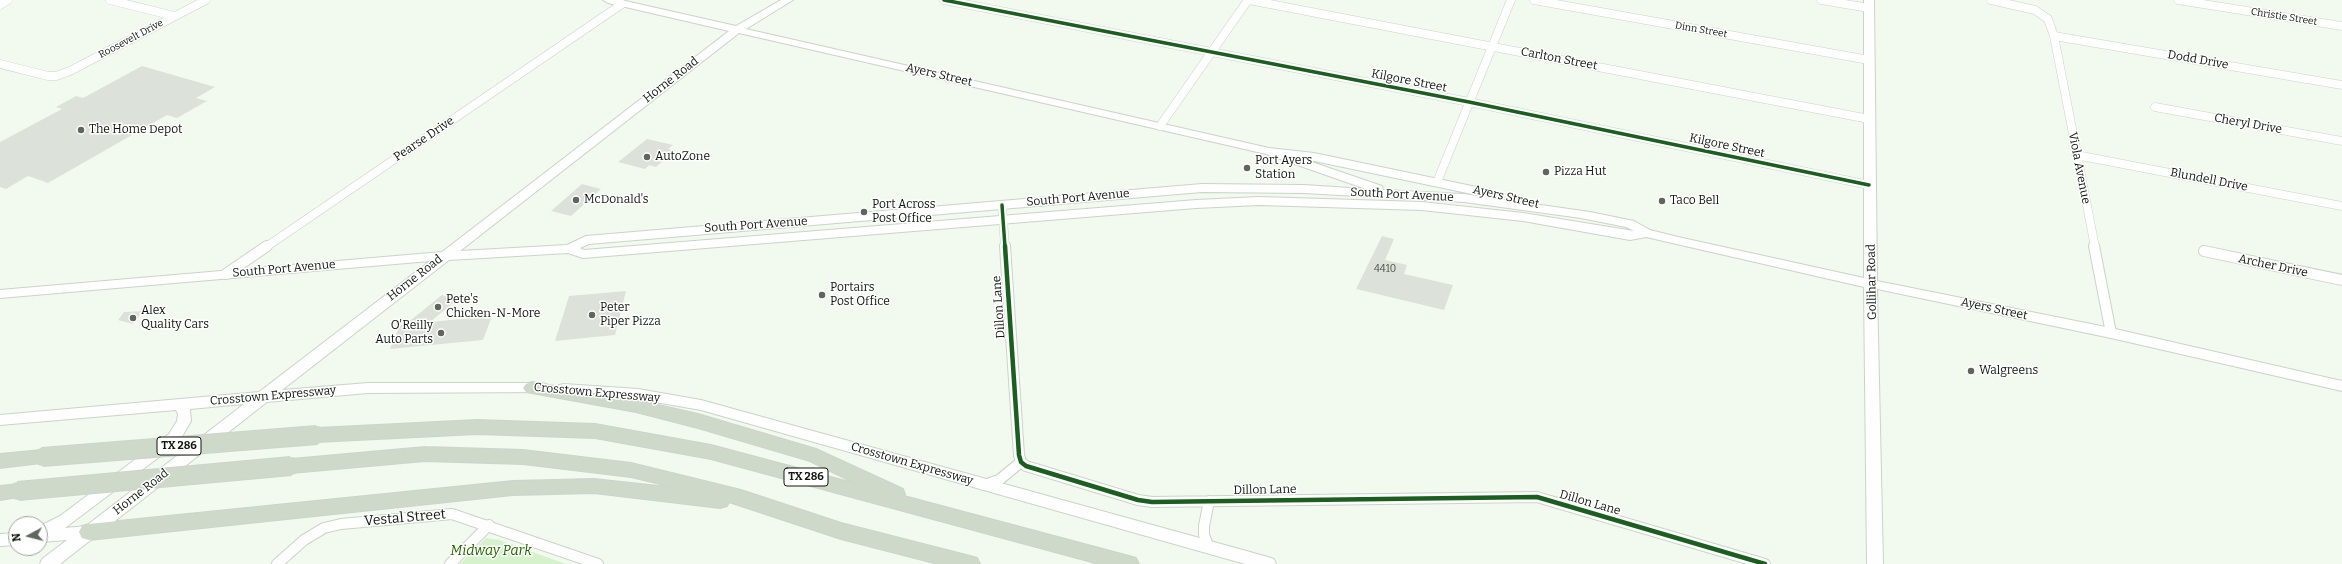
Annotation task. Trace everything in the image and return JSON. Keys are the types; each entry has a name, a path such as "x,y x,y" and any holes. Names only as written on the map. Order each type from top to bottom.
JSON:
{"highway":[{"path":"532,388 636,406 698,421 816,456 932,511"},
{"name":"TX 286","path":"0,461 317,435 477,427 595,431 711,452 1129,564"},
{"path":"9,492 425,454 523,457 631,470 741,497 841,531 970,564"},
{"path":"89,532 513,488 594,486 774,508"}],"main road":[{"name":"Ayers Street","path":"608,0 1269,151 1306,164 1392,199 1507,215 1630,236 1646,233"},
{"name":"Horne Road","path":"48,564 266,396 443,256 738,29 788,0"},
{"name":"Gollihar Road","path":"1869,4 1869,185 1872,284 1875,564"},
{"name":"Ayers Street","path":"1269,151 1314,156 1630,224 1646,233 1872,284 2111,333 2342,386"},
{"path":"1304,189 1313,180 1306,164"},
{"name":"South Port Avenue","path":"569,249 586,240 1202,188 1304,189 1392,199"},
{"name":"South Port Avenue","path":"0,294 443,256 569,249 583,254 1233,202 1464,198 1590,216"},
{"name":"Crosstown Expressway","path":"0,420 181,403 368,388 532,388 638,394 701,405 1268,564"},
{"path":"48,530 66,520 174,438 184,421 185,414 181,403"},
{"path":"48,535 89,532"}],"street":[{"path":"0,5 8,0"},
{"path":"110,0 174,16"},
{"name":"Roosevelt Drive","path":"0,64 48,76 56,76 70,71 206,0"},
{"name":"Kilgore Street","path":"944,0 1210,53 1469,102 1869,185"},
{"path":"1160,126 1248,0"},
{"name":"Carlton Street","path":"1248,0 1869,119"},
{"path":"1437,182 1511,0"},
{"name":"Dinn Street","path":"1534,0 1869,60"},
{"path":"1821,0 1869,4"},
{"name":"Viola Avenue","path":"1991,0 2035,10 2048,19 2054,36 2111,333"},
{"name":"Christie Street","path":"2178,0 2342,26"},
{"name":"Pearse Drive","path":"226,274 622,4"},
{"name":"Dodd Drive","path":"2054,36 2342,85"},
{"name":"Cheryl Drive","path":"2155,107 2342,141"},
{"name":"Blundell Drive","path":"2076,155 2342,206"},
{"name":"Dillon Lane","path":"1002,205 1021,462 1033,469 1138,500 1152,502 1537,497 1765,564"},
{"name":"Archer Drive","path":"2204,251 2342,280"},
{"path":"984,485 999,480 1021,462"},
{"path":"1209,501 1204,526 1209,548"},
{"name":"Vestal Street","path":"277,564 304,540 324,528 341,524 452,514 489,525 598,564"},
{"path":"450,564 489,525"}],"green space":[{"name":"Midway Park","path":"486,538 499,540 566,564 460,564"}],"building":[{"name":"The Home Depot","path":"142,66 215,87 196,98 207,101 177,118 167,115 48,183 28,176 6,189 0,187 0,142 62,109 56,107 76,96 83,98"},
{"name":"AutoZone","path":"647,139 673,145 668,149 675,151 656,167 649,165 645,169 618,162"},
{"name":"McDonald's","path":"582,184 601,189 571,216 551,211"},
{"path":"1382,236 1394,239 1385,260 1407,265 1404,274 1453,285 1444,310 1356,289"},
{"name":"Peter Piper Pizza","path":"626,291 615,335 555,341 569,296"},
{"name":"O'Reilly Auto Parts","path":"442,295 457,300 430,322 492,316 483,340 390,349 400,325 406,324"},
{"name":"Alex Quality Cars","path":"143,311 133,324 118,320 124,312"}],"cycle path":[{"path":"944,0 1469,102 1869,185"},
{"path":"1002,205 1019,455 1021,462 1026,466 1138,500 1152,502 1537,497 1765,564"}],"place":[{"name":"The Home Depot","path":"81,130"},
{"name":"AutoZone","path":"647,157"},
{"name":"Port Ayers Station","path":"1247,168"},
{"name":"Pizza Hut","path":"1546,172"},
{"name":"McDonald's","path":"576,200"},
{"name":"Taco Bell","path":"1662,201"},
{"name":"Port Across Post Office","path":"864,212"},
{"name":"Portairs Post Office","path":"822,295"},
{"name":"Pete's Chicken-N-More","path":"438,307"},
{"name":"Peter Piper Pizza","path":"592,315"},
{"name":"Alex Quality Cars","path":"133,318"},
{"name":"O'Reilly Auto Parts","path":"441,333"},
{"name":"Walgreens","path":"1971,371"}]}
